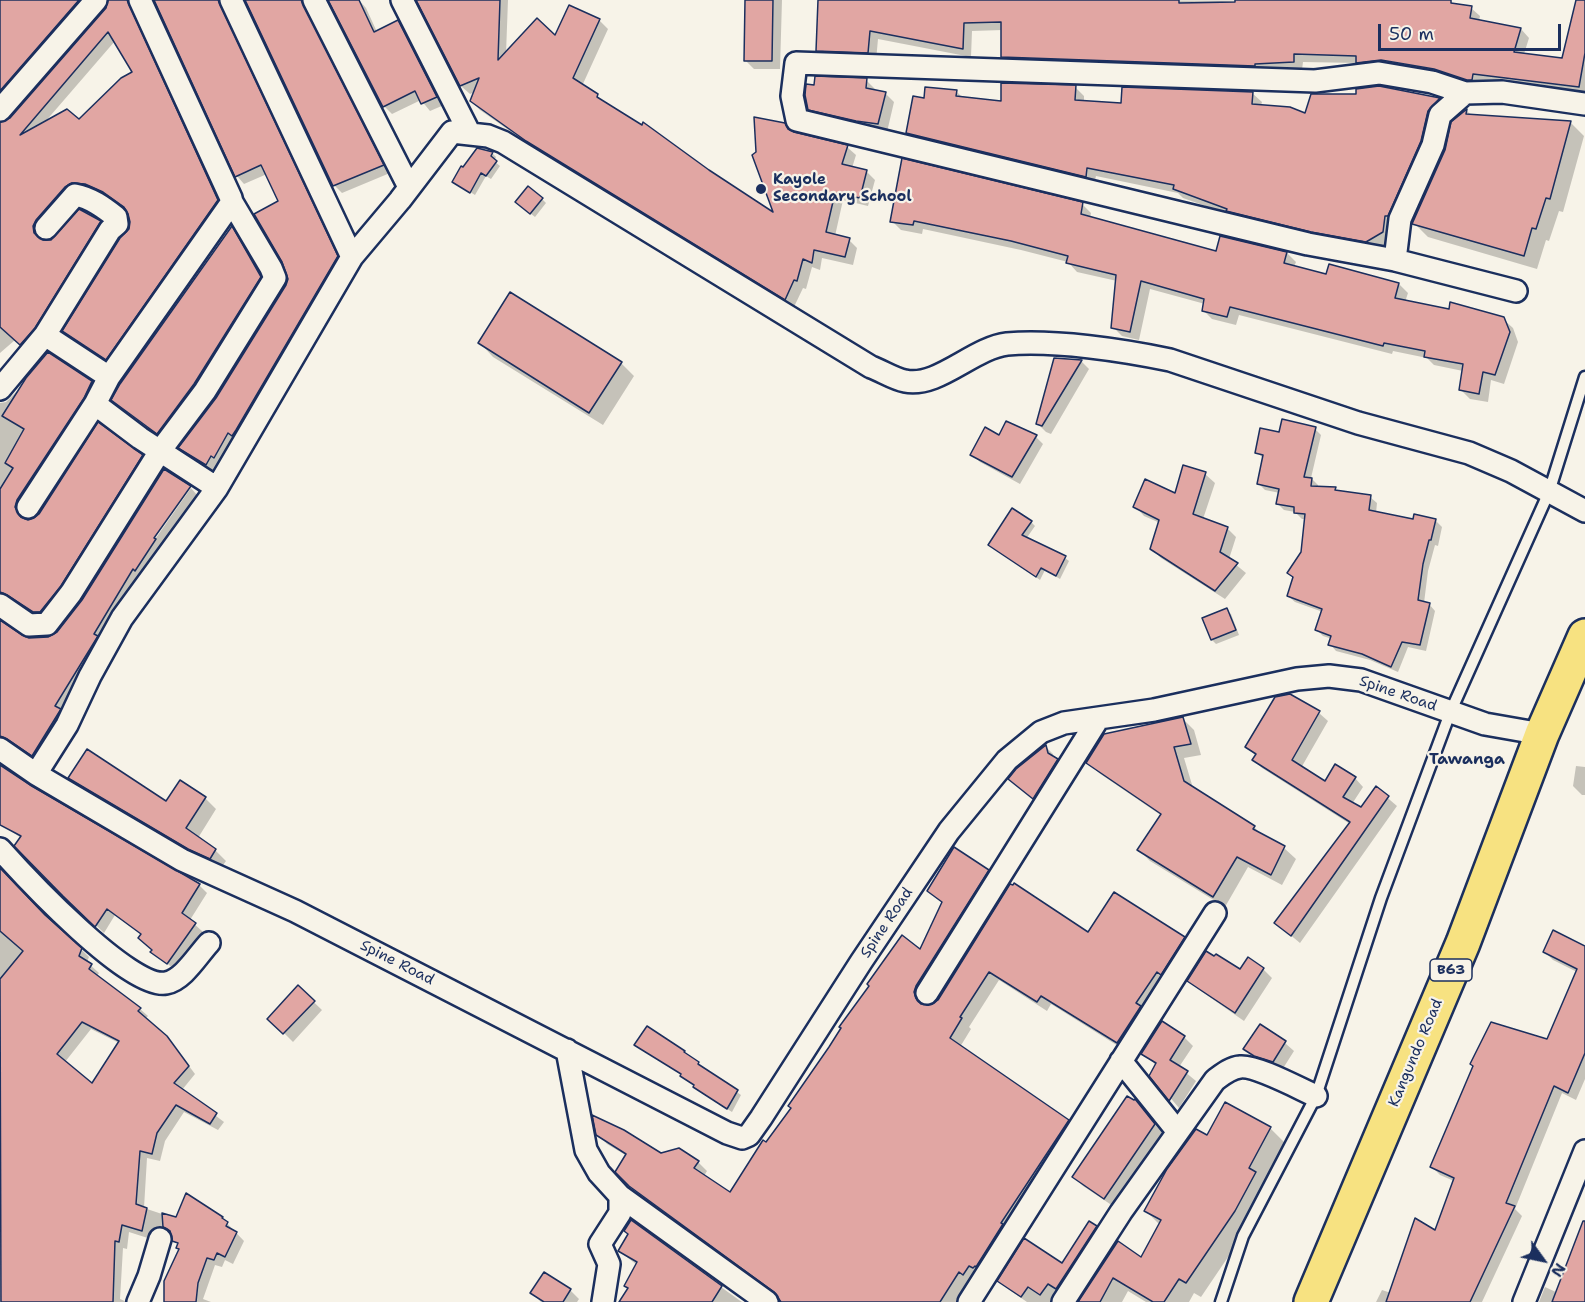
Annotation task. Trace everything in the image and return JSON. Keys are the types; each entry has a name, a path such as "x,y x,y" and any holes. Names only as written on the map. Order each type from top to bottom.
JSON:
{"highway":[{"name":"Kangundo Road","path":"1311,1302 1463,943 1542,734 1585,636"}],"street":[{"path":"0,110 96,0"},
{"path":"0,605 29,625 47,624 71,593 160,451 205,391 275,278 231,202 140,0"},
{"path":"231,0 352,256"},
{"path":"314,0 409,187"},
{"path":"402,0 470,134"},
{"path":"1516,291 1395,260 1308,244 797,120 792,96 796,63 1315,81 1379,73 1432,82 1465,93 1502,92 1585,104"},
{"path":"1395,260 1400,219 1433,145 1440,115 1465,93"},
{"path":"36,774 67,725 90,676 122,618 217,488 352,256 452,132 488,136 503,142 871,367 906,381 928,380 974,355 1003,345 1034,343 1139,354 1170,360 1358,423 1469,453 1511,471 1585,511"},
{"path":"0,389 45,335 110,230 117,224 116,217 100,205 83,196 75,195 46,228"},
{"path":"28,507 95,404 109,377 231,202"},
{"path":"45,335 109,377"},
{"path":"95,404 160,451 217,488"},
{"name":"Spine Road","path":"0,749 36,774 182,860 296,911 727,1133 742,1138 748,1135 761,1118 861,962 949,831 1007,760 1041,732 1064,723 1154,710 1297,679 1329,676 1361,680 1485,724 1542,734"},
{"path":"927,993 1098,719"},
{"path":"0,849 91,941 144,979 157,983 177,979 209,943"},
{"path":"969,1302 1215,913"},
{"path":"567,1050 586,1150 599,1173 620,1197 767,1302"},
{"path":"1121,1061 1178,1132"},
{"path":"1063,1302 1121,1212 1215,1080 1227,1071 1240,1067 1254,1069 1316,1096"},
{"path":"1524,1302 1585,1151"},
{"path":"603,1302 609,1264 600,1244 621,1213 620,1197"},
{"path":"138,1302 149,1276 160,1239"}],"lane":[{"path":"1221,1302 1243,1236 1316,1096 1381,898 1450,713 1550,492 1585,377"}],"building":[{"path":"0,0 79,0 0,91"},
{"path":"108,0 127,0 218,200 106,360 62,331 120,238 129,229 130,222 124,207 103,192 85,184 72,183 65,187 36,220 33,226 34,233 43,240 51,240 79,209 101,221 35,328 20,345 0,327 0,122 10,118 106,8","holes":["108,32 132,72 121,78 79,119 67,109 20,135"]},
{"path":"154,0 218,0 338,256 236,430 232,436 228,433 214,458 211,456 206,465 178,448 216,398 288,279 282,262 254,214 278,201 261,165 235,177"},
{"path":"245,0 301,0 384,165 333,186"},
{"path":"328,0 359,0 374,32 398,20 437,97 421,104 415,91 383,107"},
{"path":"416,0 500,0 498,60 537,18 555,35 569,5 600,19 573,78 598,94 597,97 642,125 643,122 709,170 773,212 752,155 756,152 754,117 785,123 788,129 794,132 848,145 842,164 867,170 860,198 835,193 826,232 850,238 845,257 814,250 812,263 803,259 797,281 794,280 785,300 526,141 470,101 479,78 460,86"},
{"path":"745,0 773,0 772,61 744,61"},
{"path":"818,0 1179,0 1179,3 1235,2 1235,0 1451,0 1451,3 1472,6 1470,18 1521,28 1514,52 1562,58 1576,0 1585,0 1585,53 1579,87 1473,74 1472,80 1467,80 1434,69 1381,60 1356,63 1356,56 1294,54 1294,62 1255,64 1255,66 1001,57 1001,22 964,23 963,49 870,31 868,53 816,51"},
{"path":"815,76 867,78 866,88 886,92 878,124 808,110 805,95 806,84 814,85"},
{"path":"1001,83 1076,85 1075,100 1121,103 1122,87 1253,92 1252,104 1290,107 1305,113 1311,94 1356,94 1356,89 1379,86 1440,98 1428,111 1421,141 1388,216 1385,216 1383,232 1366,242 1311,232 1226,211 1227,209 1173,189 1174,185 1087,168 1086,177 906,133 913,96 924,98 925,87 957,90 956,96 1001,101"},
{"path":"1467,109 1466,114 1571,121 1550,199 1546,198 1536,229 1532,228 1524,256 1412,224 1445,150 1451,122"},
{"path":"477,148 493,152 491,156 497,161 486,176 481,173 470,193 452,182 461,166 463,167"},
{"path":"902,158 1083,202 1081,214 1216,251 1220,236 1287,252 1284,263 1326,274 1329,264 1399,283 1395,298 1449,309 1450,302 1504,317 1510,332 1495,375 1483,372 1479,394 1459,390 1463,364 1424,357 1425,351 1384,343 1383,346 1230,307 1227,317 1202,311 1204,299 1141,281 1130,332 1111,328 1116,275 1066,263 1068,256 1011,241 914,221 913,225 890,222"},
{"path":"528,186 543,198 530,214 515,202"},
{"path":"232,226 261,277 194,384 157,434 111,400"},
{"path":"510,292 622,362 589,413 478,343"},
{"path":"48,352 92,381 84,398 17,500 15,507 21,517 28,520 39,514 98,422 143,455 61,586 40,612 33,612 0,592 0,489 13,468 5,463 24,429 2,416 26,378"},
{"path":"1054,358 1082,360 1042,426 1036,424"},
{"path":"1282,419 1316,427 1304,477 1312,478 1311,486 1336,487 1335,490 1371,495 1369,510 1413,519 1414,514 1436,519 1423,564 1418,600 1430,603 1420,645 1402,642 1391,667 1362,654 1328,645 1331,636 1315,630 1322,609 1287,596 1293,577 1287,573 1301,552 1305,514 1294,513 1294,507 1276,504 1279,489 1257,484 1263,455 1255,453 1260,428 1279,432"},
{"path":"1006,421 1037,435 1012,477 970,455 985,427 999,435"},
{"path":"1183,465 1206,472 1193,514 1228,527 1220,552 1238,563 1215,591 1150,549 1159,520 1133,507 1145,479 1175,493"},
{"path":"164,469 191,486 154,538 156,539 135,571 133,569 94,634 98,636 55,706 61,709 32,756 0,736 0,620 29,638 48,637 57,632 82,600"},
{"path":"1012,508 1032,521 1022,535 1066,556 1056,576 1041,568 1036,577 988,545"},
{"path":"1227,608 1236,630 1211,640 1202,618"},
{"path":"1290,694 1320,711 1292,760 1325,781 1335,764 1356,777 1343,797 1361,807 1376,786 1389,796 1291,936 1274,923 1350,822 1252,760 1256,754 1245,747 1275,697"},
{"path":"1183,717 1191,744 1174,747 1184,781 1255,826 1253,829 1285,846 1271,875 1237,857 1213,897 1137,850 1161,814 1086,763 1104,734"},
{"path":"1046,745 1048,753 1058,759 1033,799 1008,779 1016,769"},
{"path":"87,749 166,801 180,780 206,797 186,828 216,849 210,859 188,849 68,778"},
{"path":"0,765 30,785 200,884 182,913 196,923 167,964 150,952 152,950 138,938 141,934 107,909 95,927 14,846 21,836 0,825"},
{"path":"954,847 989,870 916,986 914,992 921,1004 932,1004 938,1000 1010,884 1014,883 1088,932 1114,892 1185,937 1161,975 1157,972 1136,1003 1141,1006 1117,1043 1041,996 1037,1002 989,972 960,1017 962,1018 950,1038 1069,1120 1001,1223 1003,1224 976,1267 969,1266 963,1275 959,1272 940,1302 781,1302 774,1292 629,1186 615,1172 626,1154 596,1135 592,1115 624,1130 661,1153 679,1148 699,1161 694,1168 730,1192 763,1140 766,1142 791,1108 788,1106 829,1047 841,1028 839,1027 869,986 867,984 902,935 920,949 942,902 927,891"},
{"path":"0,868 45,915 82,948 79,956 92,964 89,969 141,1008 138,1011 167,1036 189,1066 174,1083 217,1113 210,1124 176,1105 157,1133 152,1154 140,1151 136,1204 147,1208 142,1231 122,1225 119,1242 115,1241 113,1302 1,1302 0,979 23,951 0,931","holes":["82,1022 119,1041 92,1083 57,1054"]},
{"path":"1553,930 1585,946 1585,1053 1568,1093 1554,1086 1506,1203 1515,1206 1470,1302 1386,1302 1415,1218 1435,1230 1454,1178 1430,1167 1473,1066 1470,1064 1491,1022 1547,1039 1577,969 1543,952"},
{"path":"1206,951 1214,956 1216,954 1240,969 1248,957 1264,968 1235,1013 1187,981"},
{"path":"298,985 315,1001 283,1034 267,1019"},
{"path":"1162,1021 1185,1036 1170,1060 1188,1071 1169,1101 1149,1076 1156,1063 1141,1054"},
{"path":"1260,1024 1286,1041 1273,1062 1254,1056 1243,1049"},
{"path":"647,1026 738,1090 727,1109 693,1087 694,1085 680,1076 681,1074 634,1045"},
{"path":"1127,1096 1135,1099 1155,1124 1104,1199 1072,1177"},
{"path":"1225,1102 1271,1127 1249,1168 1256,1172 1235,1211 1186,1283 1179,1279 1164,1302 1153,1302 1113,1278 1100,1302 1078,1302 1118,1241 1141,1257 1161,1220 1144,1211 1167,1169 1196,1129 1207,1135"},
{"path":"186,1193 223,1217 228,1222 226,1226 237,1232 225,1257 217,1253 214,1260 207,1258 198,1283 196,1302 164,1302 164,1281 179,1249 176,1248 178,1243 172,1241 170,1231 163,1227 162,1213 176,1217"},
{"path":"631,1220 722,1286 712,1302 619,1302 628,1288 624,1286 637,1262 618,1251 628,1234 624,1231"},
{"path":"1089,1221 1097,1226 1056,1289 1048,1284 1040,1295 1028,1287 1021,1297 997,1281 1024,1238 1062,1263"},
{"path":"1583,1221 1585,1221 1585,1302 1552,1302"},
{"path":"544,1272 571,1289 563,1302 544,1302 530,1293"}],"place":[{"name":"Kayole Secondary School","path":"761,189"}],"district":[{"name":"Tawanga","path":"1467,760"}]}
